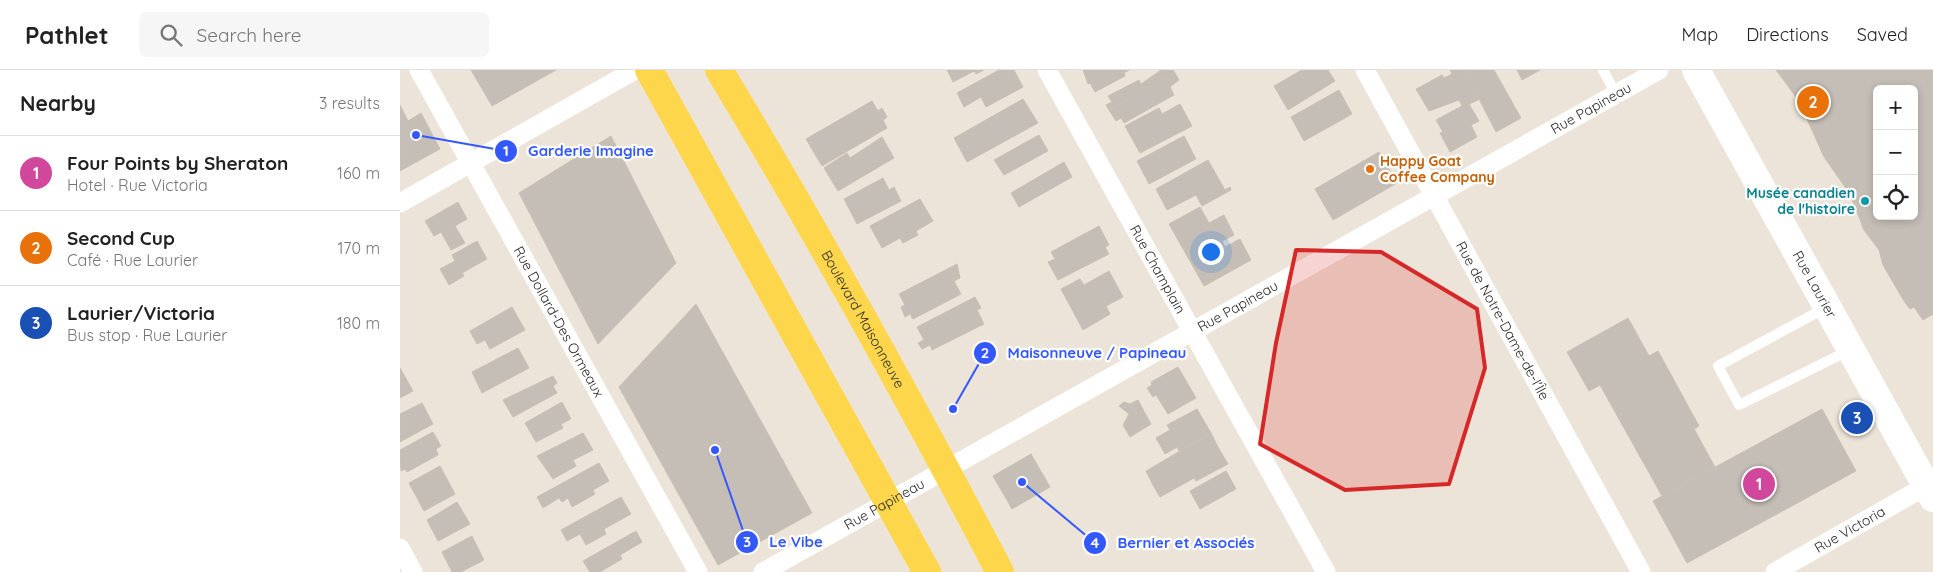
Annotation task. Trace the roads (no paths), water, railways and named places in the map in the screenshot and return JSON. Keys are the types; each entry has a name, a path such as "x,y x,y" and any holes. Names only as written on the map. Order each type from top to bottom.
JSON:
{"main road":[{"path":"649,70 927,572"},
{"name":"Boulevard Maisonneuve","path":"719,70 793,194 946,468 1000,572"},
{"name":"Rue Laurier","path":"1696,70 1930,492"}],"street":[{"name":"Rue Dollard-Des Ormeaux","path":"420,70 698,572"},
{"path":"400,203 635,70"},
{"name":"Rue Champlain","path":"1048,70 1326,572"},
{"name":"Rue de Notre-Dame-de-I'Île","path":"1365,70 1641,572"},
{"name":"Rue Papineau","path":"763,572 1659,70"},
{"name":"Rue Victoria","path":"1775,572 1930,492"},
{"path":"400,548 413,572"}],"lane":[{"path":"1603,70 1616,94"},
{"path":"1828,306 1718,366 1740,405 1852,350"}],"place":[{"name":"Second Cup","path":"1813,102"},
{"name":"Garderie Imagine","path":"416,135"},
{"name":"Happy Goat Coffee Company","path":"1370,169"},
{"name":"Musée canadien de l'histoire","path":"1865,201"},
{"name":"Maisonneuve / Papineau","path":"953,409"},
{"name":"Laurier/Victoria","path":"1857,418"},
{"name":"Le Vibe","path":"715,450"},
{"name":"Bernier et Associés","path":"1022,482"},
{"name":"Four Points by Sheraton","path":"1759,484"}]}
